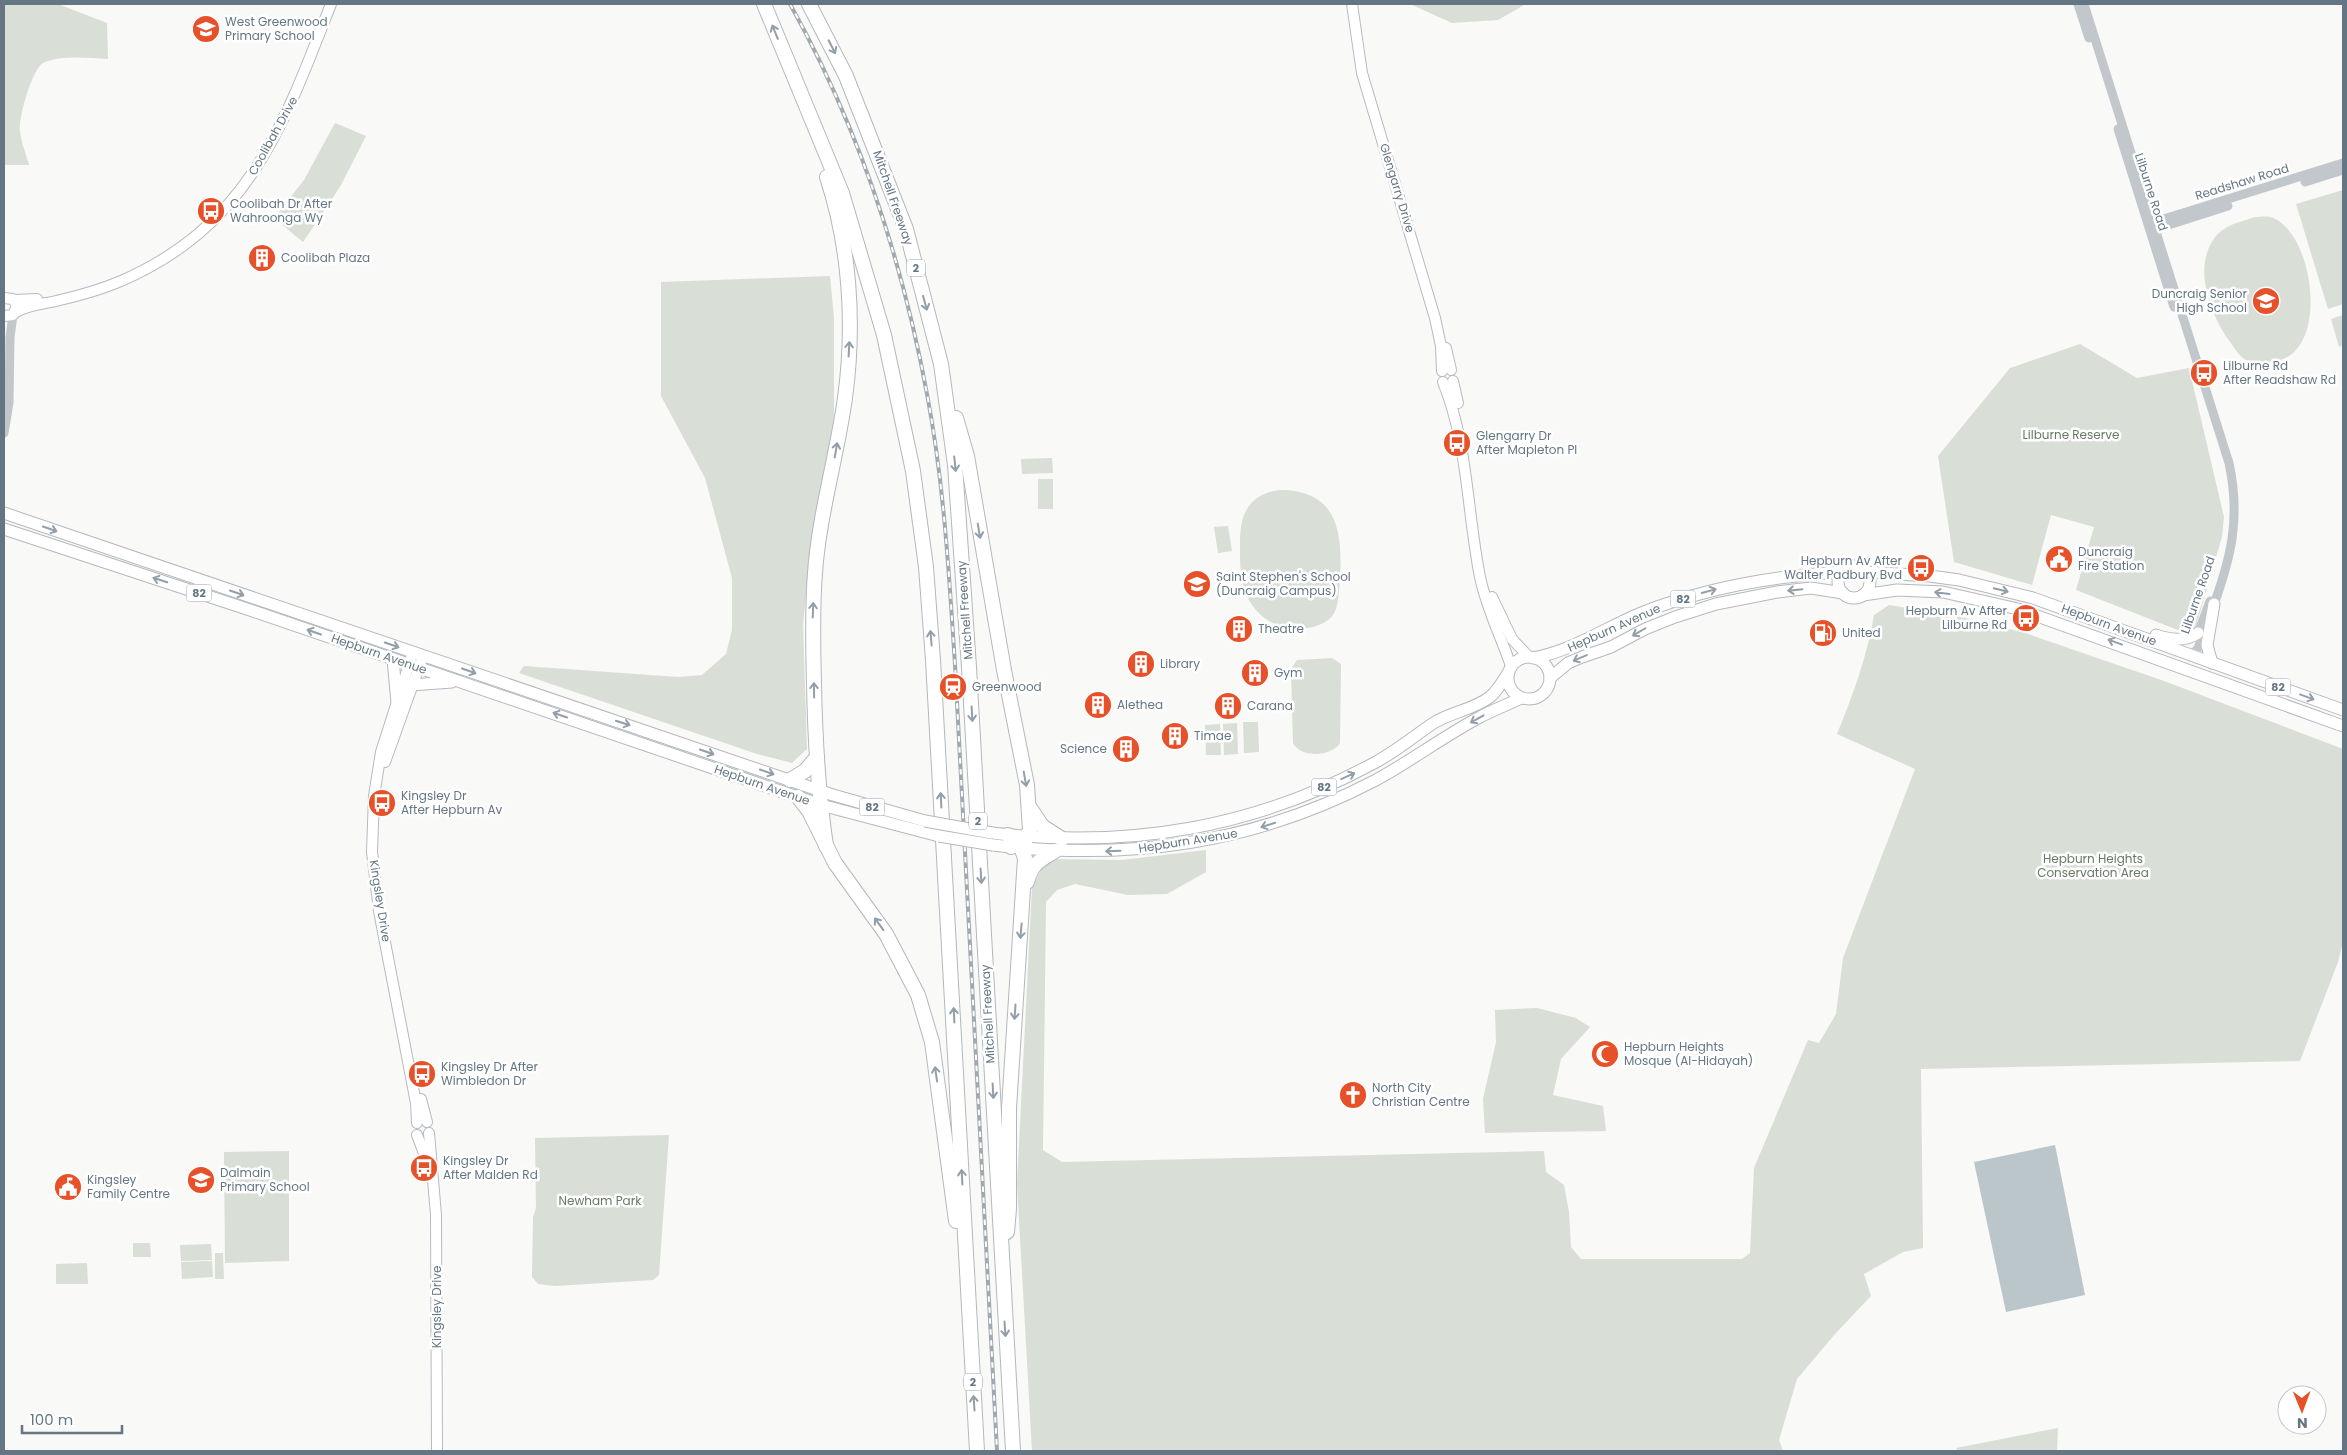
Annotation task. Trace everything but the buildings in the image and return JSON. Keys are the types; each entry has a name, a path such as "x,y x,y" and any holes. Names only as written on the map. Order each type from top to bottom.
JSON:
{"highway":[{"name":"2","path":"764,4 842,193 858,243 884,335 913,471 926,567 933,660 977,1451"},
{"name":"Mitchell Freeway","path":"808,4 846,76 906,229 941,364 955,465 969,667 1012,1451"},
{"path":"807,109 840,226 850,314 845,398 815,572 813,624 817,758 826,846"},
{"path":"941,364 967,456 1030,822 1018,842 1024,858 1023,899 1009,1108 1009,1209 1002,1280"},
{"path":"790,780 805,771 817,758"},
{"path":"798,797 809,811 840,870 886,934 918,995 932,1042 969,1313"},
{"path":"1028,805 1042,826 1062,839"},
{"path":"1023,899 1030,870 1036,863 1055,851"}],"main road":[{"name":"Coolibah Drive","path":"9,299 38,299 71,292 121,275 162,253 208,217 237,187 271,133 294,85 325,4"},
{"name":"Coolibah Drive","path":"9,315 91,292 138,274 179,249 219,215 254,173 279,130 298,90 331,4"},
{"name":"Glengarry Drive","path":"1352,4 1362,73 1435,318 1447,370"},
{"name":"Glengarry Drive","path":"1358,4 1371,84 1441,318 1447,370"},
{"path":"9,299 17,306 9,315"},
{"path":"1447,370 1455,375 1448,381"},
{"path":"1448,381 1461,414 1488,585 1507,629 1531,657 1542,662 1548,669 1550,678"},
{"path":"1448,381 1459,436 1480,579 1510,670 1510,688 1521,698"},
{"name":"Hepburn Avenue","path":"4,513 819,790 924,821 992,833 1018,842 1055,851 1116,851 1162,848 1222,838 1262,827 1314,808 1376,779 1481,716 1521,698"},
{"name":"Hepburn Avenue","path":"4,529 821,805 925,833 993,845 1062,839 1122,838 1186,830 1238,819 1286,804 1375,762 1444,716 1480,704 1491,696 1510,670"},
{"path":"1853,566 1858,566 1866,572 1870,582 1863,595 1853,597 1843,593 1838,584 1842,572 1853,566"},
{"name":"Hepburn Avenue","path":"1531,657 1562,651 1641,614 1708,591 1762,580 1842,572"},
{"name":"Hepburn Avenue","path":"1866,572 1930,576 1999,589 2052,605 2343,710"},
{"name":"Hepburn Avenue","path":"1550,678 1568,663 1582,656 1611,647 1645,629 1675,617 1716,604 1777,592 1811,588 1843,593"},
{"name":"Hepburn Avenue","path":"1863,595 1897,590 1943,592 2042,616 2343,726"},
{"path":"1963,596 1984,596 2035,609 2052,605"},
{"path":"2212,663 2208,645 2214,604"},
{"path":"2110,626 2136,629 2170,639 2186,639 2198,633"},
{"name":"Kingsley Drive","path":"418,654 384,737 377,769 372,825 373,868 415,1095 424,1126 422,1136 417,1134 425,1153 430,1202 432,1451"},
{"path":"2160,660 2183,661 2192,656 2202,668 2254,687 2264,697"},
{"name":"82","path":"1510,670 1522,658 1531,657"},
{"path":"393,659 397,703"},
{"name":"Kingsley Drive","path":"414,666 411,685 385,762 380,797 378,856 384,910 422,1105 436,1215 437,1451"},
{"name":"82","path":"1521,698 1528,699 1541,696 1549,685 1550,678"},
{"path":"411,685 434,682 466,684"},
{"path":"601,716 597,720 601,724 639,743"}],"street":[{"name":"Lilburne Road","path":"2078,4 2217,422 2234,483 2235,516 2233,543 2214,604 2198,648 2192,656"},
{"name":"Lilburne Road","path":"2084,4 2229,484 2230,518 2226,551 2192,656"},
{"name":"Readshaw Road","path":"2152,227 2343,163"},
{"name":"Readshaw Road","path":"2152,227 2343,170"},
{"path":"4,433 10,403 9,315"}],"green space":[{"path":"4,4 58,4 107,23 108,59 75,58 50,60 43,63 34,74 20,125 21,139 29,165 4,165"},
{"path":"1410,4 1526,4 1498,20 1452,23"},
{"path":"335,123 366,136 340,187 303,242 274,218 304,180"},
{"path":"2343,190 2343,304 2328,309 2296,204"},
{"path":"2255,217 2270,217 2285,226 2297,242 2305,264 2310,288 2310,312 2306,333 2296,350 2280,360 2267,362 2246,360 2223,332 2210,304 2204,273 2206,258 2211,244 2220,232 2232,225"},
{"path":"830,276 834,318 834,419 807,586 803,625 807,749 792,763 757,754 519,673 524,666 678,677 702,675 726,654 732,630 732,578 705,478 661,396 661,282"},
{"path":"2343,315 2343,345 2339,347 2331,319"},
{"name":"Lilburne Reserve","path":"2080,344 2137,378 2189,368 2224,517 2222,537 2193,636 2076,590 2094,527 2051,515 2032,585 1954,562 1938,456 2010,368"},
{"path":"1052,458 1053,473 1022,474 1021,459"},
{"path":"1038,479 1053,479 1053,509 1038,509"},
{"path":"1280,490 1301,492 1317,499 1328,509 1335,522 1339,538 1340,573 1337,605 1330,619 1313,627 1293,629 1274,624 1252,605 1243,585 1240,566 1240,544 1244,515 1256,499 1270,492"},
{"path":"1228,526 1232,551 1218,553 1214,527"},
{"name":"Hepburn Heights Conservation Area","path":"1889,605 1961,617 2025,633 2164,681 2343,749 2343,942 2338,962 2300,1061 1921,1069 1923,1248 1903,1252 1864,1274 1871,1296 1835,1334 1797,1379 1779,1440 1783,1451 1032,1451 1017,1184 1032,888 1042,867 1054,859 1122,860 1206,850 1206,872 1167,894 1128,895 1075,884 1057,890 1046,902 1043,1150 1062,1162 1544,1151 1546,1172 1564,1185 1569,1212 1571,1247 1581,1259 1742,1259 1750,1253 1754,1168 1808,1040 1819,1043 1836,1014 1843,958 1915,769 1837,734 1859,676 1868,646 1874,615"},
{"path":"1332,658 1341,664 1340,743 1330,751 1316,754 1309,753 1297,748 1293,743 1291,669 1297,660"},
{"path":"1243,722 1258,722 1259,752 1244,753"},
{"path":"1237,723 1238,754 1224,755 1223,724"},
{"path":"1220,724 1221,755 1206,755 1205,725"},
{"path":"1537,1008 1576,1018 1590,1027 1561,1059 1553,1095 1603,1106 1606,1131 1485,1133 1483,1099 1496,1042 1495,1010"},
{"name":"Newham Park","path":"669,1135 659,1275 653,1280 555,1286 538,1284 532,1277 533,1217 536,1208 535,1138"},
{"path":"289,1151 289,1261 225,1263 224,1152"},
{"path":"133,1243 150,1243 151,1257 133,1257"},
{"path":"211,1244 212,1260 181,1261 180,1245"},
{"path":"215,1253 223,1253 224,1279 215,1279"},
{"path":"212,1261 213,1277 182,1279 181,1262"},
{"path":"87,1263 88,1284 56,1284 56,1264"},
{"path":"2058,1428 2057,1451 1958,1451 1956,1448"}],"shaded area":[{"path":"2055,1145 2085,1295 2006,1312 1974,1162"}],"railway":[{"path":"790,4 836,97 874,193 890,243 917,343 938,461 955,665 997,1451"}],"place":[{"name":"West Greenwood Primary School","path":"206,29"},
{"name":"Coolibah Dr After Wahroonga Wy","path":"211,211"},
{"name":"Coolibah Plaza","path":"262,258"},
{"name":"Duncraig Senior High School","path":"2266,301"},
{"name":"Lilburne Rd After Readshaw Rd","path":"2204,373"},
{"name":"Glengarry Dr After Mapleton Pl","path":"1457,443"},
{"name":"Duncraig Fire Station","path":"2059,559"},
{"name":"Hepburn Av After Walter Padbury Bvd","path":"1921,568"},
{"name":"Saint Stephen's School (Duncraig Campus)","path":"1197,584"},
{"name":"Hepburn Av After Lilburne Rd","path":"2026,618"},
{"name":"Theatre","path":"1239,629"},
{"name":"United","path":"1823,633"},
{"name":"Library","path":"1141,664"},
{"name":"Gym","path":"1255,673"},
{"name":"Greenwood","path":"953,687"},
{"name":"Alethea","path":"1098,705"},
{"name":"Carana","path":"1228,706"},
{"name":"Timae","path":"1175,736"},
{"name":"Science","path":"1126,749"},
{"name":"Kingsley Dr After Hepburn Av","path":"382,803"},
{"name":"Hepburn Heights Mosque (Al-Hidayah)","path":"1605,1054"},
{"name":"Kingsley Dr After Wimbledon Dr","path":"422,1074"},
{"name":"North City Christian Centre","path":"1353,1095"},
{"name":"Kingsley Dr After Malden Rd","path":"424,1168"},
{"name":"Dalmain Primary School","path":"201,1180"},
{"name":"Kingsley Family Centre","path":"68,1187"}]}
